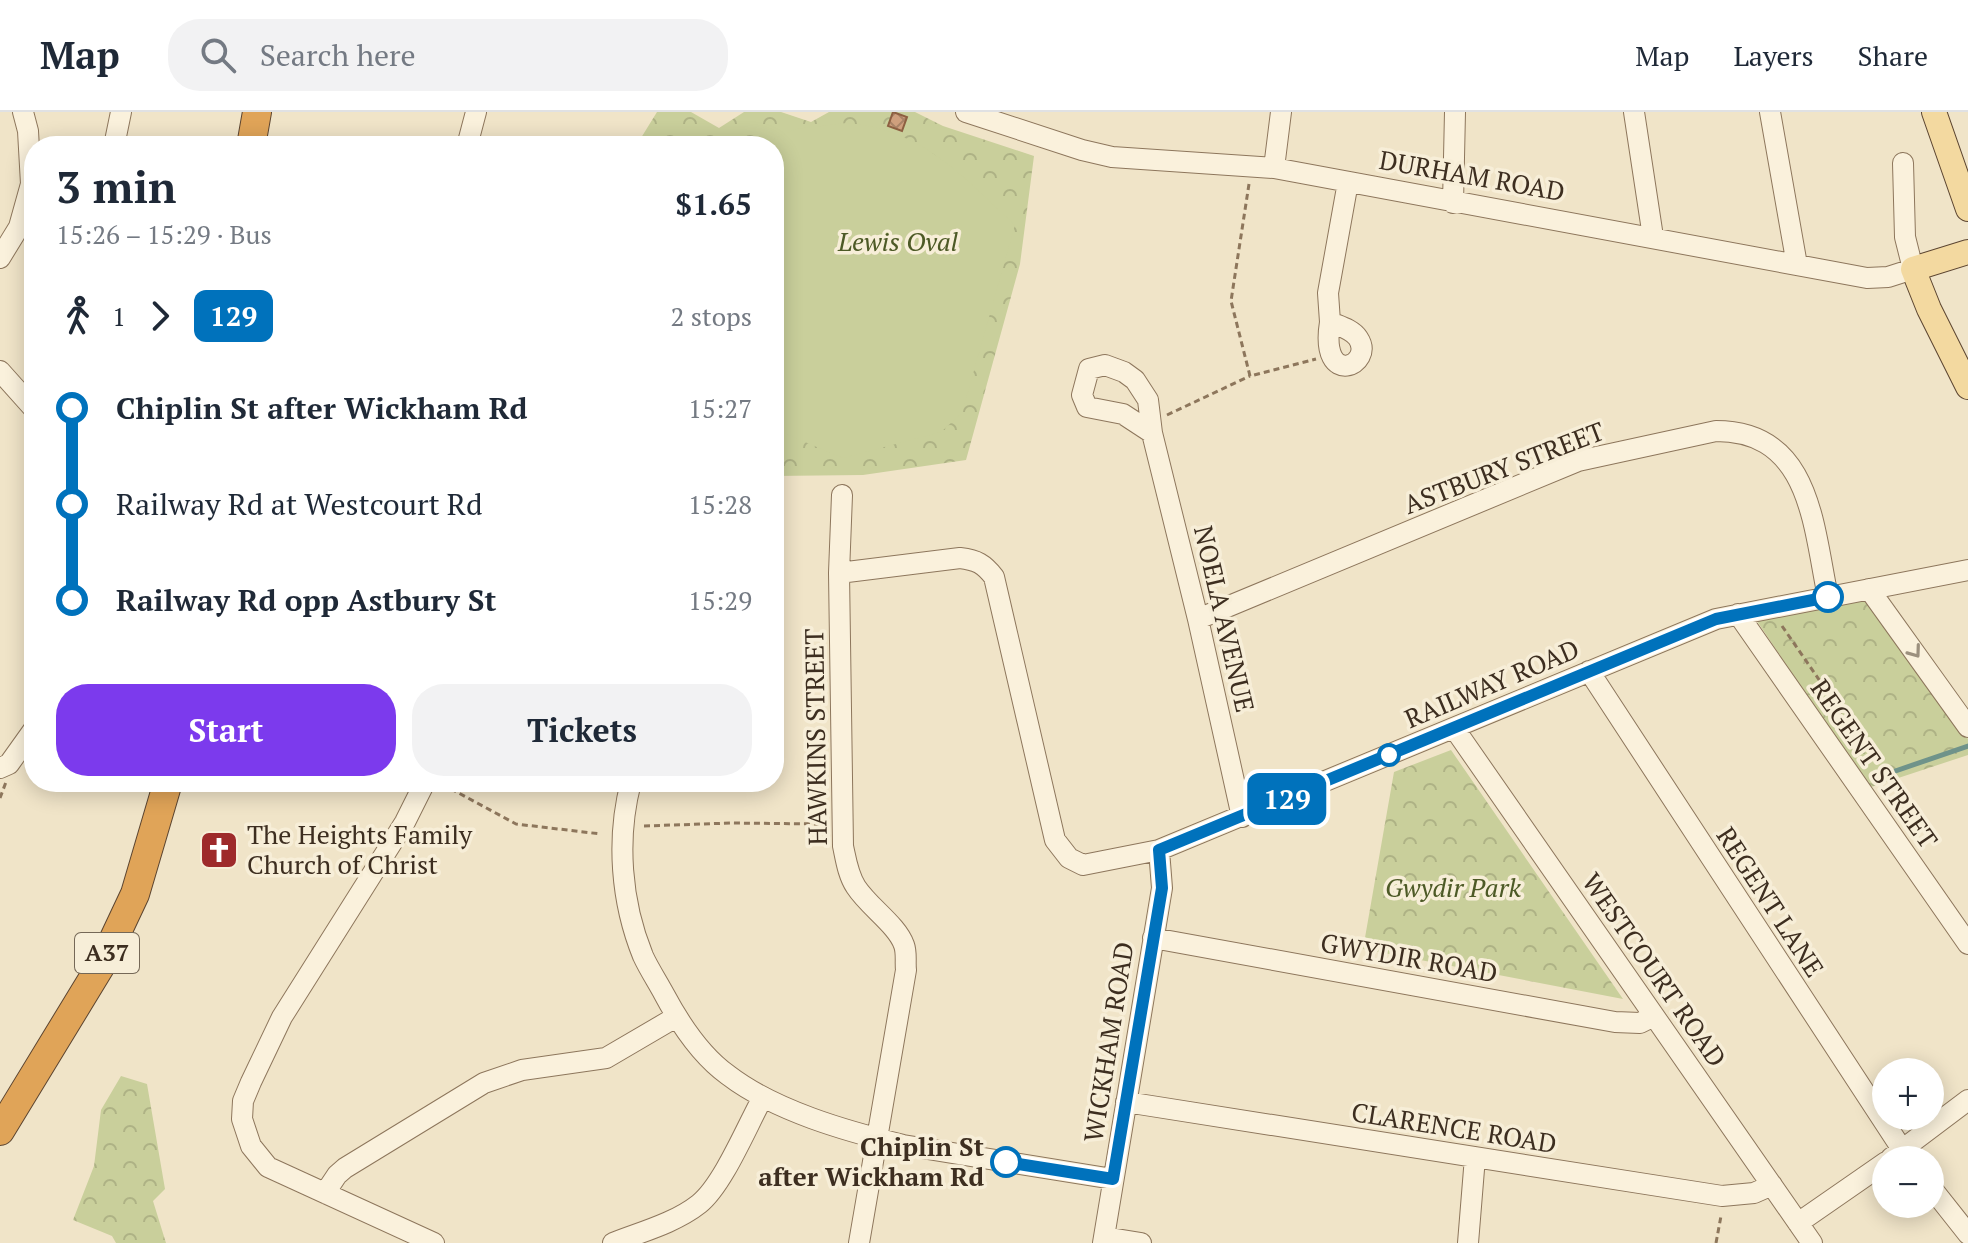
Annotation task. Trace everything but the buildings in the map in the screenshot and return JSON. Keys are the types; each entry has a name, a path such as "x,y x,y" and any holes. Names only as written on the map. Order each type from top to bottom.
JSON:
{"highway":[{"path":"253,136 257,112"},
{"name":"A37","path":"0,1131 103,962 135,894 165,792"}],"main road":[{"path":"1934,112 1968,209"},
{"name":"DURHAM ROAD","path":"1913,269 1968,252"},
{"path":"1913,269 1968,387"}],"street":[{"path":"23,112 28,136"},
{"path":"116,136 121,112"},
{"path":"470,136 476,112"},
{"name":"DURHAM ROAD","path":"966,112 1112,157 1274,168 1867,278 1888,277 1913,269"},
{"path":"1274,168 1281,112"},
{"path":"1453,203 1455,112"},
{"path":"1634,112 1653,237"},
{"path":"1770,112 1797,265"},
{"path":"1903,163 1905,237 1913,269"},
{"path":"1330,322 1328,293 1348,182"},
{"path":"0,258 19,227 24,212"},
{"path":"0,371 24,390"},
{"name":"ASTBURY STREET","path":"1198,619 1578,461 1716,431 1739,433 1761,441 1780,454 1796,472 1808,500 1828,597"},
{"name":"NOELA AVENUE","path":"1152,433 1242,817"},
{"name":"HAWKINS STREET","path":"842,495 839,573 843,846 854,884 900,938 906,970 859,1243"},
{"name":"RAILWAY ROAD","path":"839,573 960,558 985,566 994,577 1055,840 1060,850 1083,865 1159,850 1716,619 1968,570"},
{"path":"1869,589 1968,727"},
{"name":"REGENT STREET","path":"1738,614 1968,944"},
{"name":"REGENT LANE","path":"1589,671 1888,1146"},
{"name":"WESTCOURT ROAD","path":"1454,728 1812,1243"},
{"path":"0,768 9,764 24,743"},
{"path":"427,792 405,822 276,1028 243,1101 242,1119 245,1133 259,1158 278,1174 434,1243"},
{"path":"629,792 622,840 628,907 644,959 676,1017 726,1074 763,1097 877,1138 903,1145 1113,1179"},
{"name":"WICKHAM ROAD","path":"1103,1240 1162,877 1159,850"},
{"name":"GWYDIR ROAD","path":"1153,938 1615,1022 1640,1023 1654,1016"},
{"path":"325,1193 345,1168 484,1083 522,1070 606,1058 676,1017"},
{"path":"613,1243 683,1214 706,1198 763,1097"},
{"path":"1911,1146 1968,1100"},
{"name":"CLARENCE ROAD","path":"1126,1102 1722,1196 1754,1193 1772,1185"},
{"path":"1468,1243 1475,1157"},
{"path":"1798,1223 1872,1174"},
{"path":"1944,1204 1968,1234"},
{"path":"1103,1240 1141,1243"}],"path":[{"path":"1249,184 1231,301 1250,376"},
{"path":"1166,416 1250,376 1316,359"},
{"path":"1782,626 1860,739"},
{"path":"452,792 516,824 601,834"},
{"path":"644,826 824,824"},
{"path":"1716,1243 1721,1216"}],"green space":[{"name":"Lewis Oval","path":"657,112 691,112 719,128 744,112 781,112 811,122 829,112 915,112 943,126 1034,156 1020,264 966,460 863,475 784,476 784,136 642,136"},
{"name":"Lewis Oval","path":"846,123 897,135 940,158 1015,225 962,413 941,432 843,458 784,433 784,136 780,136 796,129"},
{"path":"1866,596 1968,739 1968,755 1868,788 1757,621"},
{"name":"Gwydir Park","path":"1451,750 1623,999 1363,949 1394,772"},
{"path":"121,1076 147,1084 165,1189 153,1201 166,1243 116,1243 112,1236 73,1220 94,1166 101,1110"}],"waterway":[{"path":"1878,777 1968,746"}],"bus line":[{"name":"129","path":"1006,1162 1113,1179 1162,888 1159,850 1716,619 1828,597"}],"place":[{"name":"The Heights Family Church of Christ","path":"219,850"},
{"name":"Chiplin St after Wickham Rd","path":"1006,1162"}]}
